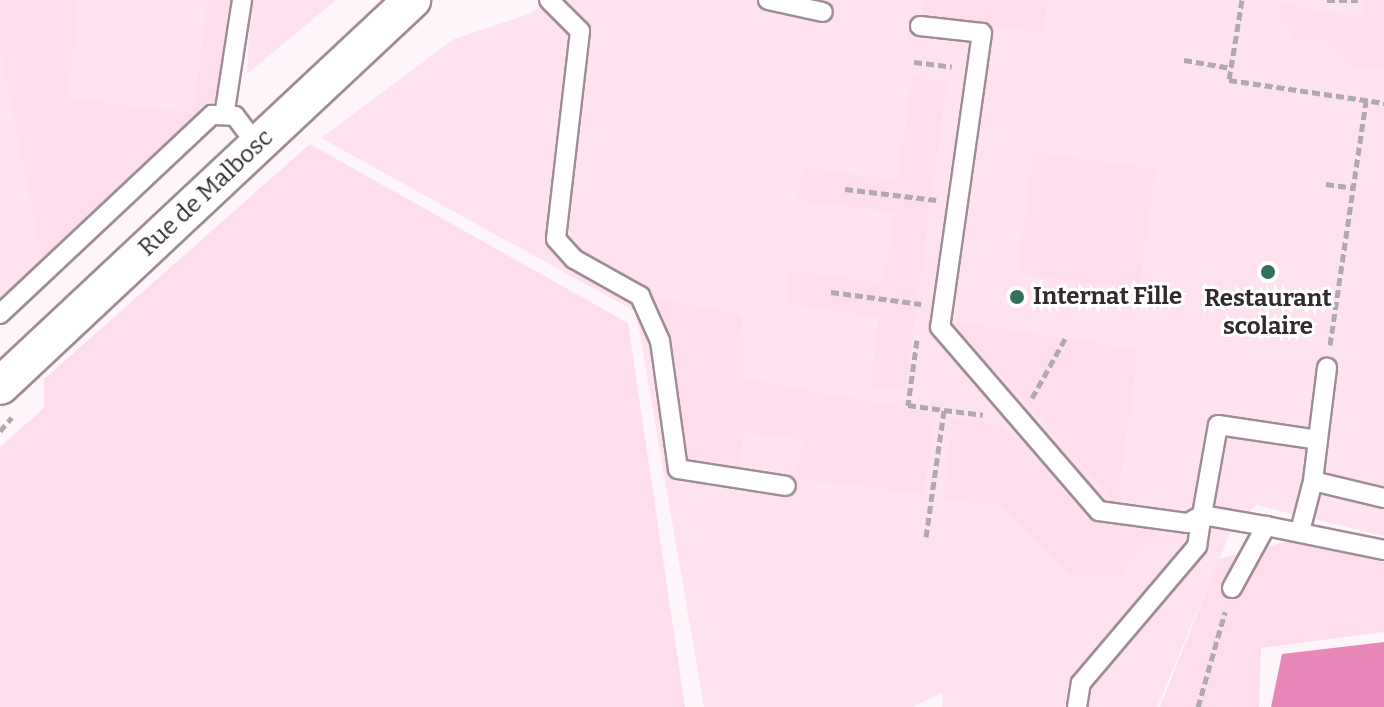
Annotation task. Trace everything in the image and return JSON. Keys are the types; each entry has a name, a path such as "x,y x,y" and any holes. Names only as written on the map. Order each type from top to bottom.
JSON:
{"street":[{"name":"Rue de Malbosc","path":"0,386 412,0"}],"lane":[{"path":"0,314 225,110 242,0"},
{"path":"549,0 580,31 556,239 574,259 640,296 660,341 678,469 786,486"},
{"path":"768,0 823,12"},
{"path":"920,26 982,33 940,327 1099,511 1188,523 1202,515 1300,531 1384,550"},
{"path":"225,110 257,145"},
{"path":"1300,531 1313,481 1327,368"},
{"path":"1077,707 1081,683 1197,546 1218,425 1318,440"},
{"path":"1313,481 1384,498"},
{"path":"1232,588 1266,526"}],"path":[{"path":"1242,0 1229,80 1384,103"},
{"path":"1327,0 1358,0"},
{"path":"1184,60 1231,68"},
{"path":"1327,368 1366,101"},
{"path":"1326,184 1353,188"},
{"path":"845,189 937,200"},
{"path":"831,292 922,304"},
{"path":"926,537 944,410 1020,420 1065,339"},
{"path":"1198,707 1232,588"}],"shaded area":[{"path":"0,0 336,0 247,74 249,31 230,28 221,96 0,303"},
{"path":"0,0 79,0 67,98 193,113 208,0 231,0 221,96 43,263 0,46"},
{"path":"546,0 1384,0 1384,536 1256,505 1229,536 1157,707 942,707 943,692 912,707 704,707 636,312 321,138 454,39 532,13"},
{"path":"923,0 1048,0 1043,33 921,16"},
{"path":"1366,0 1384,0 1384,71 1348,66 1325,40 1295,39 1279,18 1281,4 1363,18"},
{"path":"912,78 947,82 905,391 870,387 879,317 785,304 789,270 884,283 894,213 798,200 802,167 898,180"},
{"path":"310,144 628,323 685,707 0,707 0,447 44,408 44,379"},
{"path":"1034,152 1156,169 1139,290 1017,273"},
{"path":"659,298 742,315 744,378 937,414 923,493 797,479 802,440 744,432 739,468 687,457"},
{"path":"954,322 1138,349 1117,504"},
{"path":"954,418 1002,426 1088,519 1161,531 1117,577 1073,576 998,504 942,501"},
{"path":"1292,540 1384,562 1384,632 1261,648 1259,707 1160,707 1219,559"},
{"path":"1384,642 1384,707 1271,707 1282,654"}],"place":[{"name":"Restaurant scolaire","path":"1268,272"},
{"name":"Internat Fille","path":"1017,297"}]}
